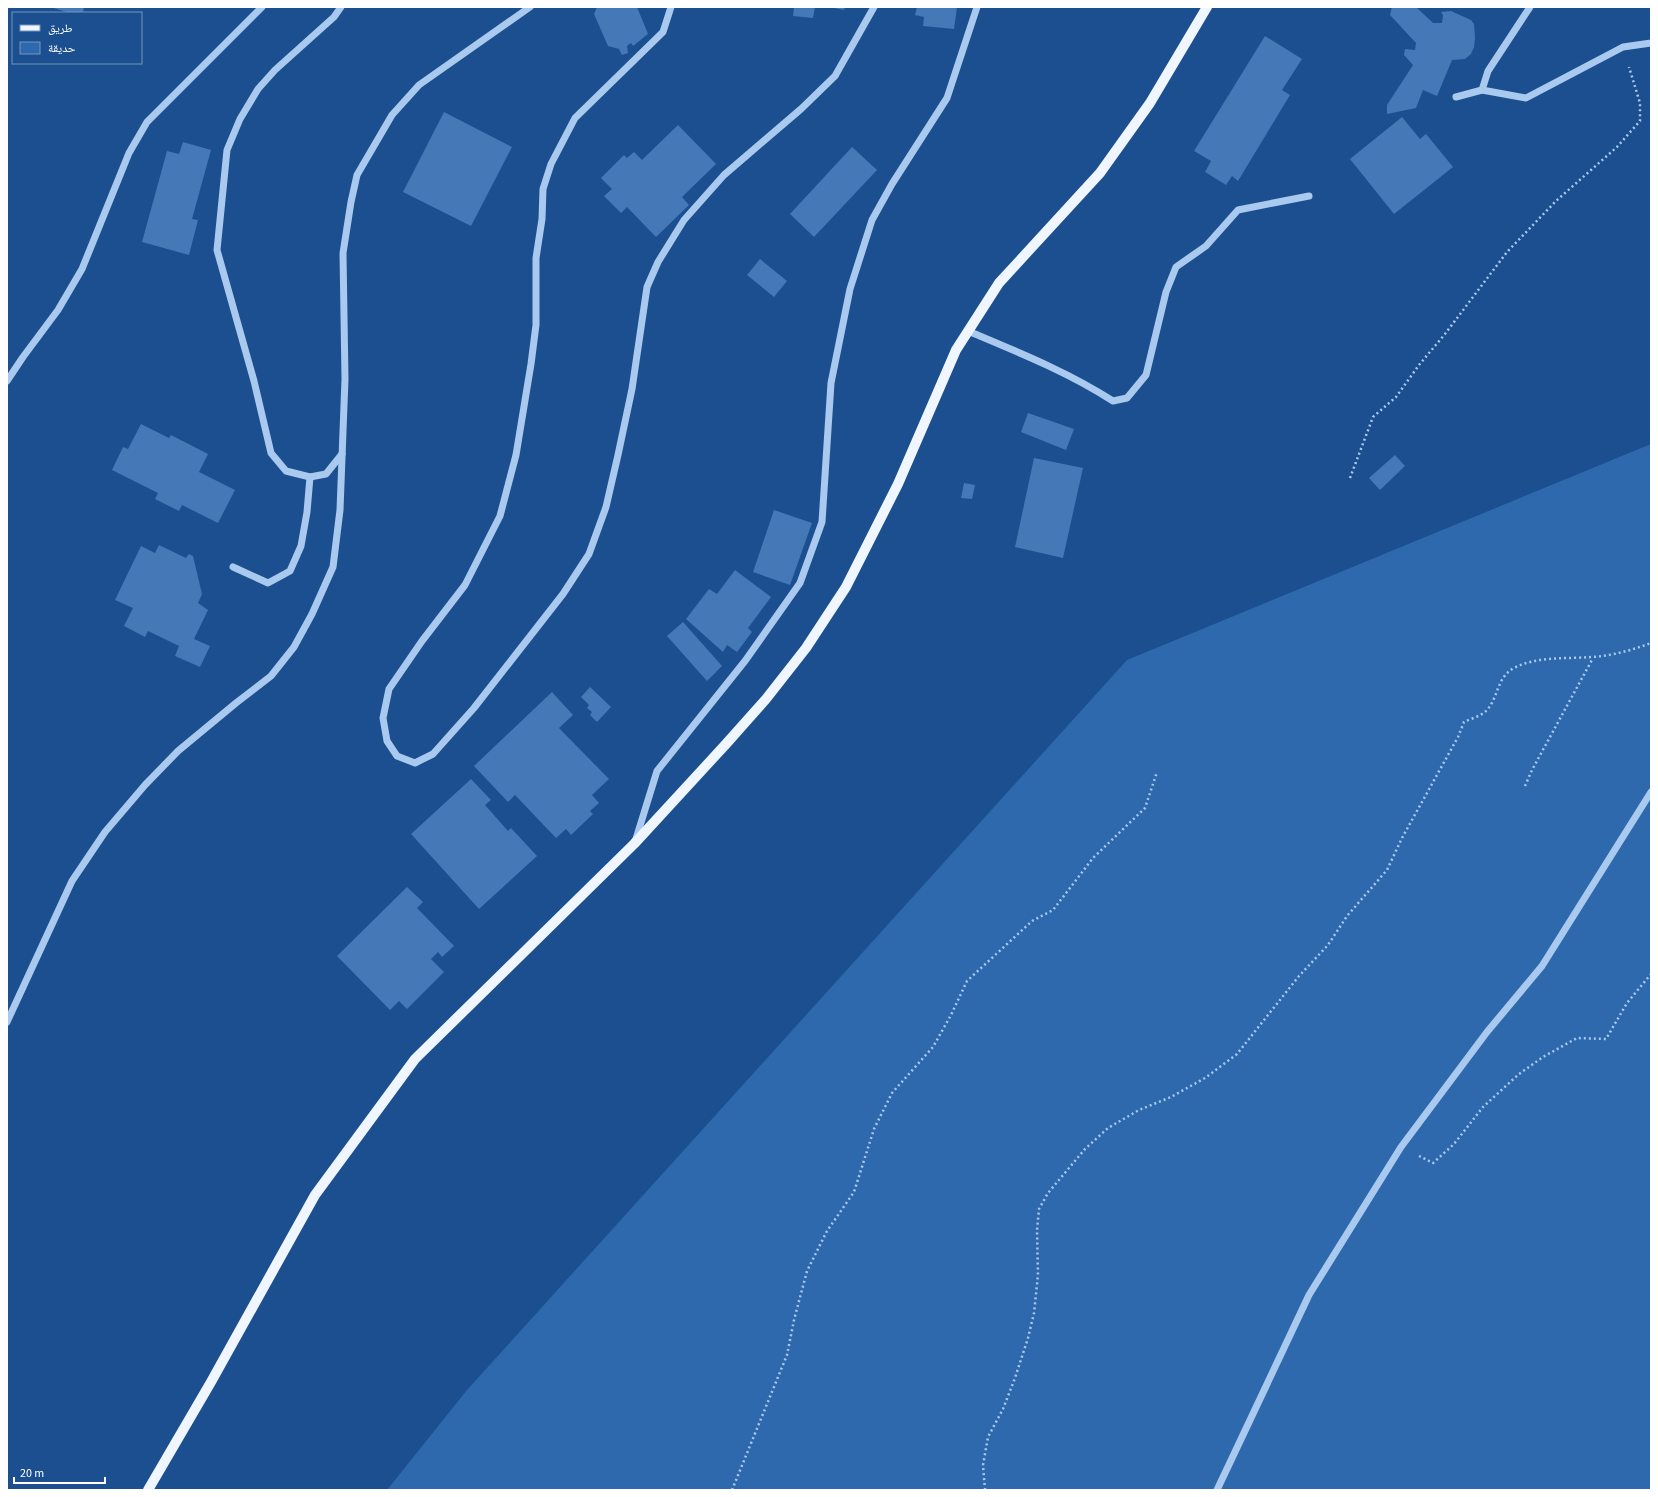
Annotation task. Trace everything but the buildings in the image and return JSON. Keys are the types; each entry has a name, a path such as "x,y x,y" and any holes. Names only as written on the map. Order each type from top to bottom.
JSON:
{"main road":[{"path":"148,1490 211,1382 315,1195 415,1059 634,844 766,699 814,636 846,587 898,484 956,350 999,283 1100,173 1150,103 1207,7"}],"street":[{"path":"7,381 58,310 82,269 129,153 147,122 262,7"},
{"path":"341,7 334,17 275,70 258,89 240,119 227,150 217,250 254,381 271,453 286,471 310,478 326,474 342,454"},
{"path":"7,1022 72,881 105,832 178,751 271,676 294,647 312,614 333,567 340,510 345,379 343,253 357,175 392,115 419,86 530,7"},
{"path":"671,7 663,32 575,118 551,164 543,189 542,219 536,258 536,325 531,364 516,455 500,516 464,585 422,640 389,689 383,718 387,741 397,756 415,763 433,754 474,708 563,594 588,554 606,507 632,389 647,287 658,262 684,220 724,175 801,109 835,76 874,7"},
{"path":"634,844 657,771 745,661 800,583 822,522 831,383 850,289 872,220 892,184 947,98 977,7"},
{"path":"1482,90 1488,71 1530,7"},
{"path":"1456,97 1482,90 1526,98 1623,47 1651,43"},
{"path":"968,331 1035,359 1088,385 1113,400 1127,398 1146,375 1166,292 1176,267 1206,246 1238,210 1309,196"},
{"path":"233,567 268,583 290,571 301,546 307,512 310,478"},
{"path":"1217,1490 1309,1295 1401,1147 1487,1032 1542,966 1651,792"}],"path":[{"path":"1350,478 1374,417 1396,397 1507,252 1556,201 1617,147 1640,121 1640,103 1623,47"},
{"path":"985,1490 983,1464 988,1437 1004,1408 1028,1338 1034,1313 1038,1275 1037,1230 1039,1209 1048,1193 1085,1148 1108,1128 1139,1110 1171,1097 1205,1078 1237,1054 1299,976 1328,945 1347,916 1386,870 1458,737 1464,722 1485,712 1494,700 1500,680 1514,667 1535,661 1616,654 1651,643"},
{"path":"1525,786 1532,770 1593,657"},
{"path":"732,1490 787,1355 794,1320 807,1271 827,1231 854,1192 874,1129 892,1093 933,1047 951,1015 967,981 1032,921 1053,910 1092,858 1145,808 1157,772"},
{"path":"1401,1147 1433,1163 1454,1144 1483,1107 1519,1074 1543,1057 1577,1038 1606,1039 1627,1003 1651,974"}],"green space":[{"path":"1651,444 1651,1490 387,1490 467,1390 1127,660"}]}
